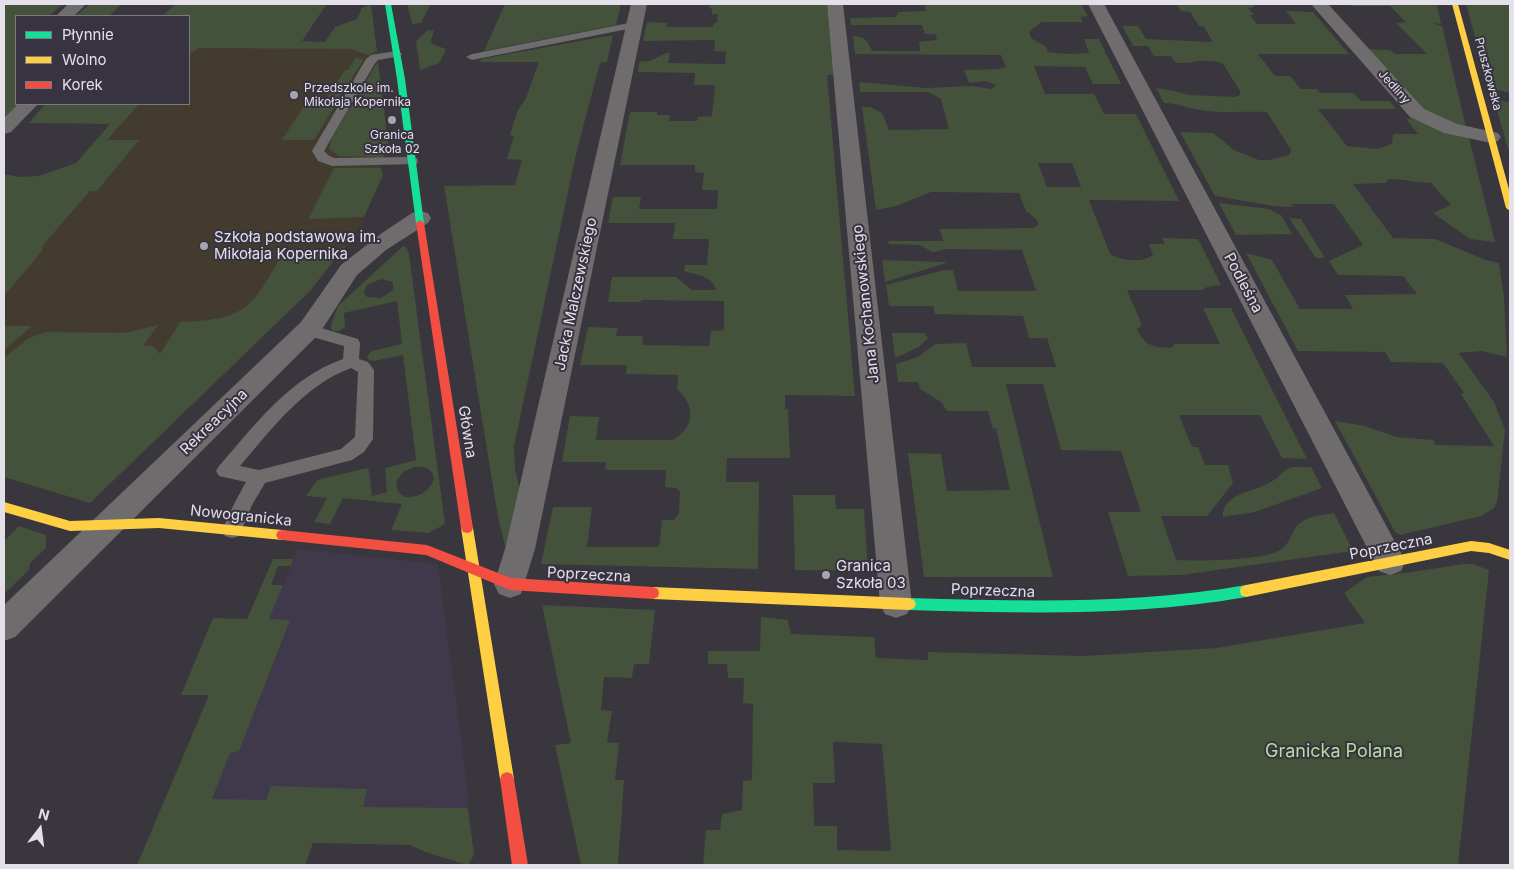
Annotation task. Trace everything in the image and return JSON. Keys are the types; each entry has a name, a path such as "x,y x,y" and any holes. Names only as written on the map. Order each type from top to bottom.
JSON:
{"street":[{"path":"65,15 78,4"},
{"name":"Główna","path":"388,4 473,569 520,865"},
{"name":"Jana Kochanowskiego","path":"835,4 896,604"},
{"name":"Podleśna","path":"1096,4 1390,562"},
{"name":"Jedliny","path":"1319,4 1417,113 1451,129 1490,137"},
{"name":"Pruszkowska","path":"1456,4 1510,208"},
{"name":"Jacka Malczewskiego","path":"510,584 520,549 636,15"},
{"path":"4,128 28,105"},
{"name":"Rekreacyjna","path":"4,626 308,330 328,304 338,284 350,269 420,218"},
{"name":"Nowogranicka","path":"4,507 62,525 159,522 427,550 448,555 473,569"},
{"name":"Poprzeczna","path":"473,569 497,581 510,584 624,592 896,604 1062,608 1168,604 1212,598 1472,546 1489,548 1510,555"}],"lane":[{"path":"472,57 636,15"},
{"path":"396,54 375,58 370,61 318,151 322,158 332,162 373,163 412,161"},
{"path":"308,330 352,343 351,362"},
{"path":"351,362 362,366 366,370 365,436 362,443 346,454 259,477 225,471 298,391 332,369 351,362"},
{"path":"232,530 244,502 259,477"}],"shaded area":[{"path":"190,46 377,47 389,150 383,157 381,168 383,175 359,228 310,291 90,503 4,477 4,245 127,105 190,105"},
{"path":"298,549 438,564 468,793 468,818 189,811"}],"green space":[{"path":"4,4 63,4 50,15 15,15 15,105 17,105 4,118"},
{"path":"90,4 122,4 110,15 77,15"},
{"path":"175,4 338,4 326,5 302,41 325,42 335,27 357,19 362,8 371,4 377,51 368,55 350,49 199,48 190,53 190,15 164,15"},
{"path":"407,4 431,4 421,23 412,24"},
{"path":"505,4 621,4 616,25 484,51"},
{"path":"709,4 827,4 834,75 827,75 855,396 785,395 785,409 788,409 790,458 727,458 726,482 759,482 758,569 541,564 553,507 592,507 587,547 659,547 662,520 674,520 679,513 680,492 677,488 665,487 666,470 605,470 606,462 562,462 570,416 599,417 596,440 673,440 686,429 689,422 690,409 683,395 677,389 678,375 626,374 627,365 580,365 588,327 618,328 616,336 643,336 642,345 709,346 711,331 724,330 724,301 641,300 641,302 608,302 612,277 676,277 692,290 716,290 708,279 684,271 685,265 707,265 709,239 673,239 675,223 608,223 613,197 641,197 639,209 717,209 718,190 702,190 704,173 695,172 695,165 620,165 630,112 657,112 657,115 670,115 669,121 697,121 698,117 712,116 715,85 694,85 695,73 638,72 639,62 649,61 667,53 670,53 668,63 725,64 726,52 714,51 715,40 643,41 647,22 667,23 667,27 713,27 714,23 717,23 718,14 712,14"},
{"path":"924,4 1081,4 1088,16 1080,17 1083,22 1041,22 1029,32 1031,38 1046,47 1048,52 1066,54 1089,53 1084,39 1099,39 1121,84 1093,84 1085,67 1034,66 1045,94 1094,94 1104,114 1136,114 1179,201 1089,200 1110,254 1126,260 1138,260 1153,255 1149,244 1165,244 1162,238 1198,239 1221,285 1207,287 1202,290 1127,290 1142,325 1137,329 1143,339 1159,347 1171,348 1175,344 1220,344 1203,308 1231,308 1307,459 1282,458 1260,415 1179,415 1192,447 1198,447 1205,465 1228,465 1233,483 1207,516 1161,516 1176,560 1228,560 1269,554 1282,549 1296,527 1304,520 1334,513 1353,551 1181,575 1128,576 1108,512 1141,512 1121,451 1061,450 1043,384 1006,384 1053,577 924,577 908,453 941,454 947,491 1010,490 996,428 993,429 988,411 947,411 941,402 920,389 918,382 898,382 896,364 918,357 935,344 966,343 972,367 1056,367 1047,338 1029,338 1023,316 935,314 933,306 889,306 886,285 945,270 953,270 958,291 1036,291 1022,250 947,249 933,252 919,245 889,244 888,241 943,241 940,229 1032,228 1039,223 1026,211 1019,193 931,192 896,206 876,210 862,107 870,107 882,113 889,130 949,129 941,99 928,92 860,92 859,82 926,88 971,86 992,89 996,85 985,81 969,83 964,70 1000,69 1006,67 1001,55 855,54 853,36 865,39 872,51 920,51 919,42 937,40 935,34 925,34 922,25 851,25 850,18 896,17 898,12 926,11","holes":["1038,163 1072,163 1081,187 1047,187"]},
{"path":"1176,4 1252,4 1255,7 1248,8 1254,15 1250,15 1257,24 1296,24 1286,11 1313,12 1349,54 1258,54 1275,76 1290,76 1301,89 1317,89 1320,93 1354,93 1361,101 1390,101 1396,109 1318,109 1347,146 1378,149 1392,144 1393,134 1418,134 1406,119 1416,118 1439,130 1469,138 1495,242 1470,239 1433,213 1451,205 1431,183 1389,179 1385,183 1353,184 1393,238 1435,239 1486,260 1499,263 1504,297 1507,357 1481,351 1459,353 1494,402 1505,430 1497,502 1494,508 1481,516 1400,535 1395,532 1335,421 1365,426 1396,437 1433,440 1436,445 1494,446 1461,394 1464,393 1443,363 1391,362 1385,352 1298,351 1246,253 1272,260 1300,309 1353,309 1345,295 1417,294 1403,276 1338,275 1329,261 1363,245 1334,204 1291,204 1293,207 1274,206 1215,196 1180,132 1213,133 1234,150 1259,160 1269,160 1289,155 1291,150 1267,112 1213,111 1164,103 1156,88 1189,95 1236,97 1240,95 1240,91 1223,64 1212,61 1176,63 1171,56 1154,56 1148,46 1133,46 1122,26 1138,26 1146,39 1213,42 1204,27 1199,26 1190,12 1181,11"},
{"path":"1347,4 1437,4 1441,24 1432,23 1442,26 1466,127 1450,123 1424,111 1366,49 1390,50 1395,54 1427,54 1396,23 1406,22 1390,6 1352,6"},
{"path":"1466,4 1510,4 1510,93 1489,88"},
{"path":"428,30 434,31 431,40 432,44 446,49 439,63 420,70 416,41"},
{"path":"613,35 607,62 600,63 576,154 514,446 515,469 520,490 506,550 498,517 444,186 515,185 522,160 507,159 514,136 510,135 517,112 526,98 539,62 480,62 481,59"},
{"path":"356,57 363,60 314,140 282,140 305,104 323,104 344,71 348,70"},
{"path":"377,63 389,150 383,157 339,156 329,149 332,138"},
{"path":"1494,100 1510,102 1510,149 1508,149"},
{"path":"44,105 138,105 107,140 139,140 97,191 90,191 43,245 42,251 4,296 4,174 20,177 39,176 76,163 110,124 29,123"},
{"path":"334,168 381,168 383,175 364,217 308,219"},
{"path":"1219,203 1269,209 1281,215 1292,234 1236,235"},
{"path":"1289,218 1301,219 1325,258 1316,258"},
{"path":"346,245 310,291 90,503 4,477 4,358 29,338 46,332 124,333 158,325 143,346 153,346 160,354 180,322 221,318 236,313 247,306 265,284 285,249 341,248"},
{"path":"403,246 406,247 409,254 445,524 429,533 391,530 402,504 343,498 330,524 314,522 327,498 306,496 317,480 367,468 372,496 387,492 385,468 416,460 403,355 374,361 369,360 367,356 372,351 402,344 397,301 344,313 345,327 339,331 332,331 331,325 338,306","holes":["381,279 393,282 393,290 381,298 367,297 364,293 367,285","414,467 427,468 432,472 434,479 426,491 414,496 405,497 398,492 396,482 403,472"]},
{"path":"882,260 945,262 946,263 885,282"},
{"path":"4,326 32,326 4,350"},
{"path":"892,333 924,333 928,338 919,347 895,358"},
{"path":"1311,467 1322,488 1255,512 1223,517 1224,509 1234,498 1271,482 1287,469"},
{"path":"793,495 835,495 836,509 864,509 868,571 795,570"},
{"path":"19,526 46,535 46,548 30,563 29,570 4,594 4,541"},
{"path":"273,559 293,559 291,566 278,566 271,585 283,585 269,619 290,620 239,751 230,753 212,799 266,800 271,786 367,789 363,807 468,808 474,855 468,865 425,852 410,845 313,843 305,865 137,865 209,695 181,695 213,618 247,619"},
{"name":"Granicka Polana","path":"1463,564 1473,564 1489,570 1458,865 703,865 706,830 720,830 722,814 742,810 743,781 752,780 753,704 743,703 744,678 728,678 727,664 708,664 708,651 760,651 761,617 788,620 791,634 874,637 876,658 928,660 928,652 1084,656 1216,648 1365,623 1344,593 1367,577","holes":["833,742 882,744 891,851 837,850 837,826 814,826 813,783 835,783"]},
{"path":"542,605 655,610 649,664 634,664 632,678 604,677 601,710 612,711 607,742 619,743 615,780 624,780 618,865 581,865 555,745 571,743"}],"traffic: fast":[{"path":"388,4 401,79 420,223"},
{"path":"909,604 1036,607 1120,606 1162,603 1246,591"}],"traffic: slow":[{"path":"1455,4 1510,208"},
{"path":"4,507 70,526 159,523 282,535"},
{"path":"467,528 507,779"},
{"path":"1246,591 1471,546 1489,548 1510,555"},
{"path":"653,593 909,604"}],"traffic: jam":[{"path":"420,223 467,528"},
{"path":"282,535 427,550 510,584 653,593"},
{"path":"507,779 520,865"}],"place":[{"name":"Przedszkole im. Mikołaja Kopernika","path":"294,95"},
{"name":"Granica Szkoła 02","path":"392,120"},
{"name":"Szkoła podstawowa im. Mikołaja Kopernika","path":"204,246"},
{"name":"Granica Szkoła 03","path":"826,575"}]}
